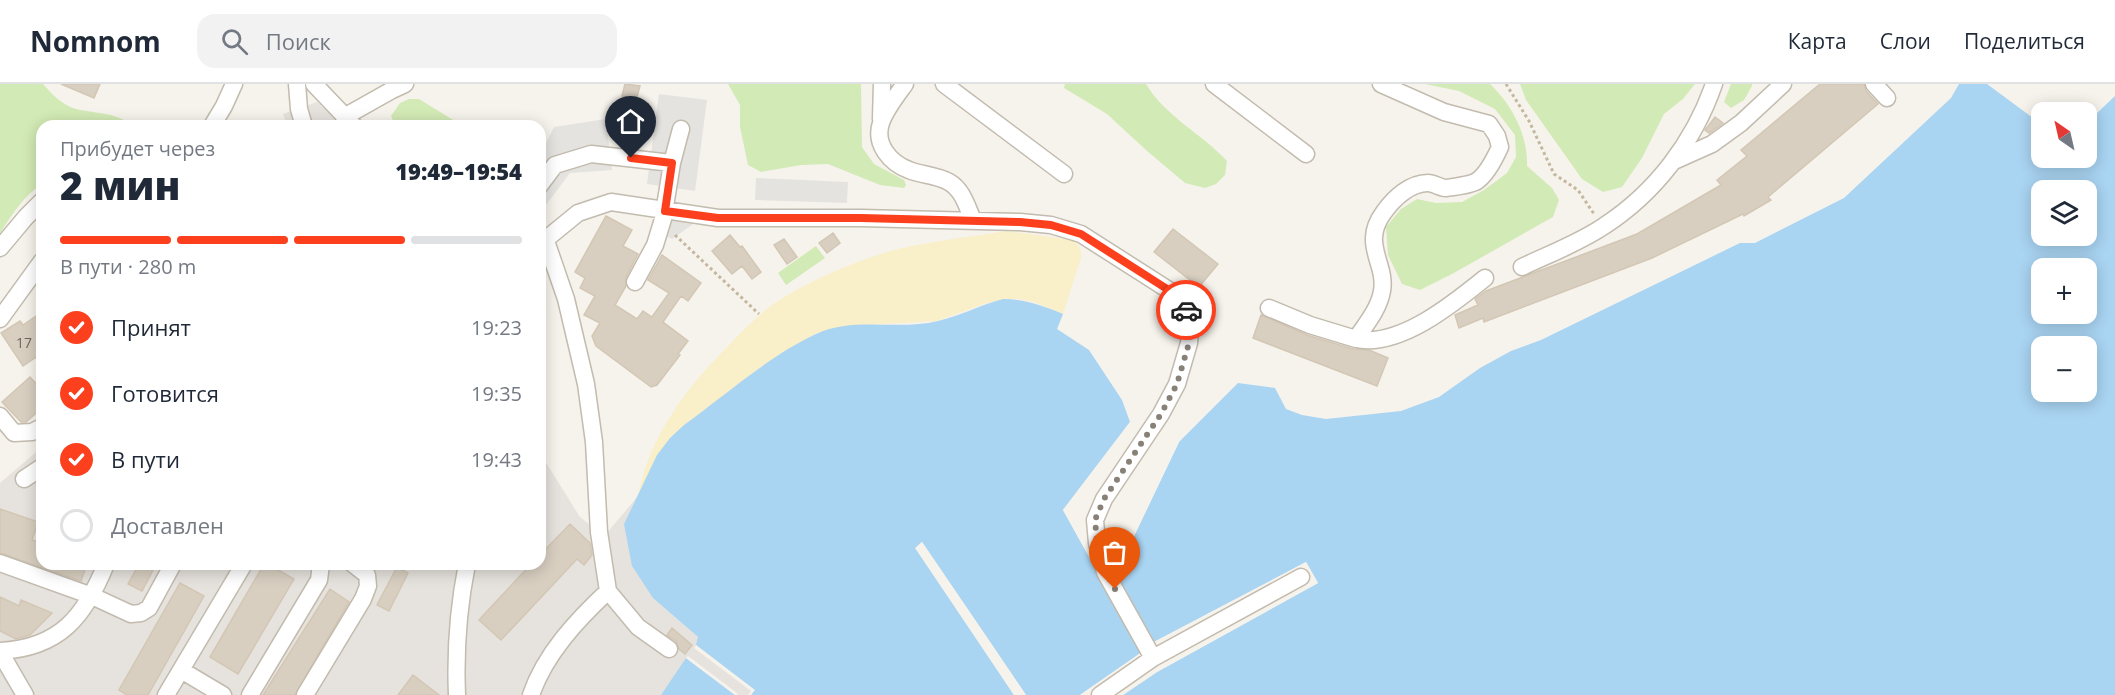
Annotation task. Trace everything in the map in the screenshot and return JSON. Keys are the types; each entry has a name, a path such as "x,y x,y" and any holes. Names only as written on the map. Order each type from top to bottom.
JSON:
{"street":[{"path":"216,120 234,84"},
{"path":"297,84 302,120"},
{"path":"314,84 347,120"},
{"path":"352,120 392,90 405,84"},
{"path":"882,84 879,132 883,149 895,163 908,170 948,181 963,196 973,220"},
{"path":"881,122 905,84"},
{"path":"944,84 1064,174"},
{"path":"1214,84 1306,154"},
{"path":"1356,339 1379,302 1383,288 1373,243 1376,226 1383,212 1400,195 1411,188 1429,183 1444,188 1476,182 1494,160 1500,147 1497,136 1489,124 1444,112 1381,84"},
{"path":"1522,267 1603,227 1635,203 1674,161 1709,99 1714,84"},
{"path":"1674,161 1712,144 1741,123 1783,84"},
{"path":"1874,84 1887,98"},
{"path":"635,282 655,245 664,215 672,163 681,129"},
{"path":"546,176 555,165 591,154 672,163"},
{"path":"546,240 578,213 611,202 664,215 718,218 973,220 1051,225 1081,234 1178,296 1191,319 1189,343 1177,384 1161,414 1104,499 1095,520 1097,543 1106,572 1153,658"},
{"path":"0,248 36,207"},
{"path":"546,250 566,299 586,384 594,442 599,532 608,591 638,627 669,649"},
{"path":"0,319 36,269"},
{"path":"1269,308 1356,339 1368,341 1384,339 1449,308 1485,278"},
{"path":"0,416 14,433 36,430"},
{"path":"24,479 36,471"},
{"path":"0,563 92,596 131,614 141,613 149,608 170,570"},
{"path":"25,695 0,651 20,650 39,644 60,633 75,620 92,596 103,570"},
{"path":"166,695 240,570"},
{"path":"250,695 319,580 320,570"},
{"path":"304,695 363,599 368,586 367,575 361,570"},
{"path":"457,695 455,651 466,570"},
{"path":"1100,695 1153,658 1301,578"},
{"path":"531,695 555,649 583,615 608,591"},
{"path":"181,670 223,695"}],"path":[{"path":"1506,84 1529,121 1554,174 1578,190 1603,227"},
{"path":"664,215 678,239 759,314"}],"shaded area":[{"path":"659,94 707,100 695,191 647,184"},
{"path":"317,102 336,120 285,120 283,114"},
{"path":"606,119 612,170 570,173 546,205 546,143 554,127"},
{"path":"756,178 848,182 847,203 755,200"},
{"path":"667,219 699,220 672,239 662,234"},
{"path":"36,452 36,570 546,570 546,463 580,517 599,532 606,534 638,496 624,524 653,598 755,690 751,695 735,695 687,658 661,695 0,695 0,483"}],"green space":[{"path":"0,84 43,84 56,98 68,106 112,115 124,120 36,120 36,188 13,213 0,233"},
{"path":"728,84 861,84 862,147 874,164 904,180 906,185 904,188 880,185 828,164 801,165 761,172 748,165 740,127 740,105"},
{"path":"1065,84 1146,84 1163,106 1227,161 1225,175 1216,184 1205,188 1185,183 1107,114 1064,88"},
{"path":"1425,84 1490,84 1512,111 1522,132 1527,166 1552,188 1559,200 1553,217 1420,290 1402,284 1388,255 1386,227 1401,209 1417,199 1436,203 1462,202 1484,190 1507,173 1516,157 1515,135 1495,109 1459,91"},
{"path":"1520,84 1695,84 1683,99 1664,114 1642,158 1622,187 1603,192 1582,179 1526,100"},
{"path":"1731,84 1752,84 1752,86 1744,100 1731,108 1724,102"},
{"path":"409,99 419,99 453,120 393,120 391,116 400,103"},
{"path":"816,246 825,258 786,285 778,273"}],"sand":[{"path":"1007,231 1073,240 1079,246 1081,258 1063,314 1034,302 1003,299 937,321 850,326 817,333 785,351 684,425 638,496 652,452 673,412 715,359 775,303 820,278 885,253 919,245"}],"water":[{"path":"1959,84 1987,84 2031,117 2031,168 2097,168 2097,113 2115,96 2115,695 1123,695 1157,672 1318,583 1306,562 1152,643 1115,576 1179,442 1238,383 1275,388 1286,409 1302,415 1326,419 1401,411 1439,397 1480,368 1511,351 1541,340 1740,243 1755,243 1844,198 1951,98"},
{"path":"1003,299 1026,302 1063,314 1057,329 1089,350 1122,400 1130,422 1063,510 1142,652 1080,695 1026,695 922,542 916,548 1014,695 751,695 754,690 696,645 698,637 653,598 632,566 624,524 657,455 684,425 765,364 816,334 845,326 923,324"},
{"path":"686,658 735,695 661,695"}],"pier":[{"path":"1130,422 1133,423 1066,510 1145,651 1144,655 1085,695 1080,695 1142,652 1063,510"},
{"path":"1177,441 1179,442 1115,576 1152,643 1306,562 1318,583 1157,672 1120,695 1155,669 1314,582 1305,566 1153,646 1112,575"},
{"path":"922,542 1026,695 1023,695 922,547 919,548 1017,695 1014,695 915,548"},
{"path":"696,645 755,690 751,695 748,695 751,691 694,648"},
{"path":"688,656 737,693 738,695 686,658"}],"building":[{"path":"61,84 100,84 94,98"},
{"path":"625,84 640,86 636,100 622,96"},
{"path":"1820,84 1864,84 1866,91 1878,104 1768,197 1771,200 1744,216 1743,214 1652,258 1484,322 1483,318 1459,328 1455,315 1478,305 1475,299 1486,291 1637,234 1721,185 1717,180 1747,156 1741,150"},
{"path":"1715,117 1723,123 1709,133 1705,130"},
{"path":"606,216 632,230 623,246 638,254 626,277 626,286 615,305 637,319 643,311 652,317 669,293 648,280 662,255 701,283 688,301 681,296 663,322 688,341 657,385 651,387 596,346 592,336 600,323 584,315 595,296 580,288 585,278 575,272"},
{"path":"1173,229 1218,264 1199,287 1154,252"},
{"path":"833,233 840,243 827,253 819,243"},
{"path":"730,235 740,247 742,246 761,272 752,279 742,266 732,274 712,251"},
{"path":"784,239 797,257 787,264 774,245"},
{"path":"1261,315 1307,335 1353,349 1369,350 1388,358 1377,386 1253,338"},
{"path":"36,316 36,357 23,366 1,333 20,321 23,325"},
{"path":"30,377 36,384 36,413 26,422 21,422 2,402"},
{"path":"0,509 36,521 32,540 36,541 36,565 0,553"},
{"path":"570,524 590,543 592,555 584,565 577,559 501,640 479,620 525,570 546,570 546,549"},
{"path":"49,570 85,570 81,581"},
{"path":"136,570 153,570 142,591 128,584"},
{"path":"261,570 278,570 294,579 238,674 210,657"},
{"path":"395,570 408,573 389,611 377,605"},
{"path":"180,583 204,596 148,695 127,695 119,690"},
{"path":"330,589 349,602 295,695 263,695"},
{"path":"0,597 19,606 21,600 52,613 30,635 16,639 0,631"},
{"path":"672,628 692,645 685,654 679,649 676,641 667,635"},
{"path":"413,675 439,695 398,695"}],"way so far":[{"path":"1115,589 1106,572 1097,543 1095,520 1104,499 1161,414 1177,384 1189,343 1191,319 1186,310"}],"route":[{"path":"631,158 672,163 665,211 718,218 861,218 1020,222 1051,225 1081,234 1178,296 1186,310"}]}
